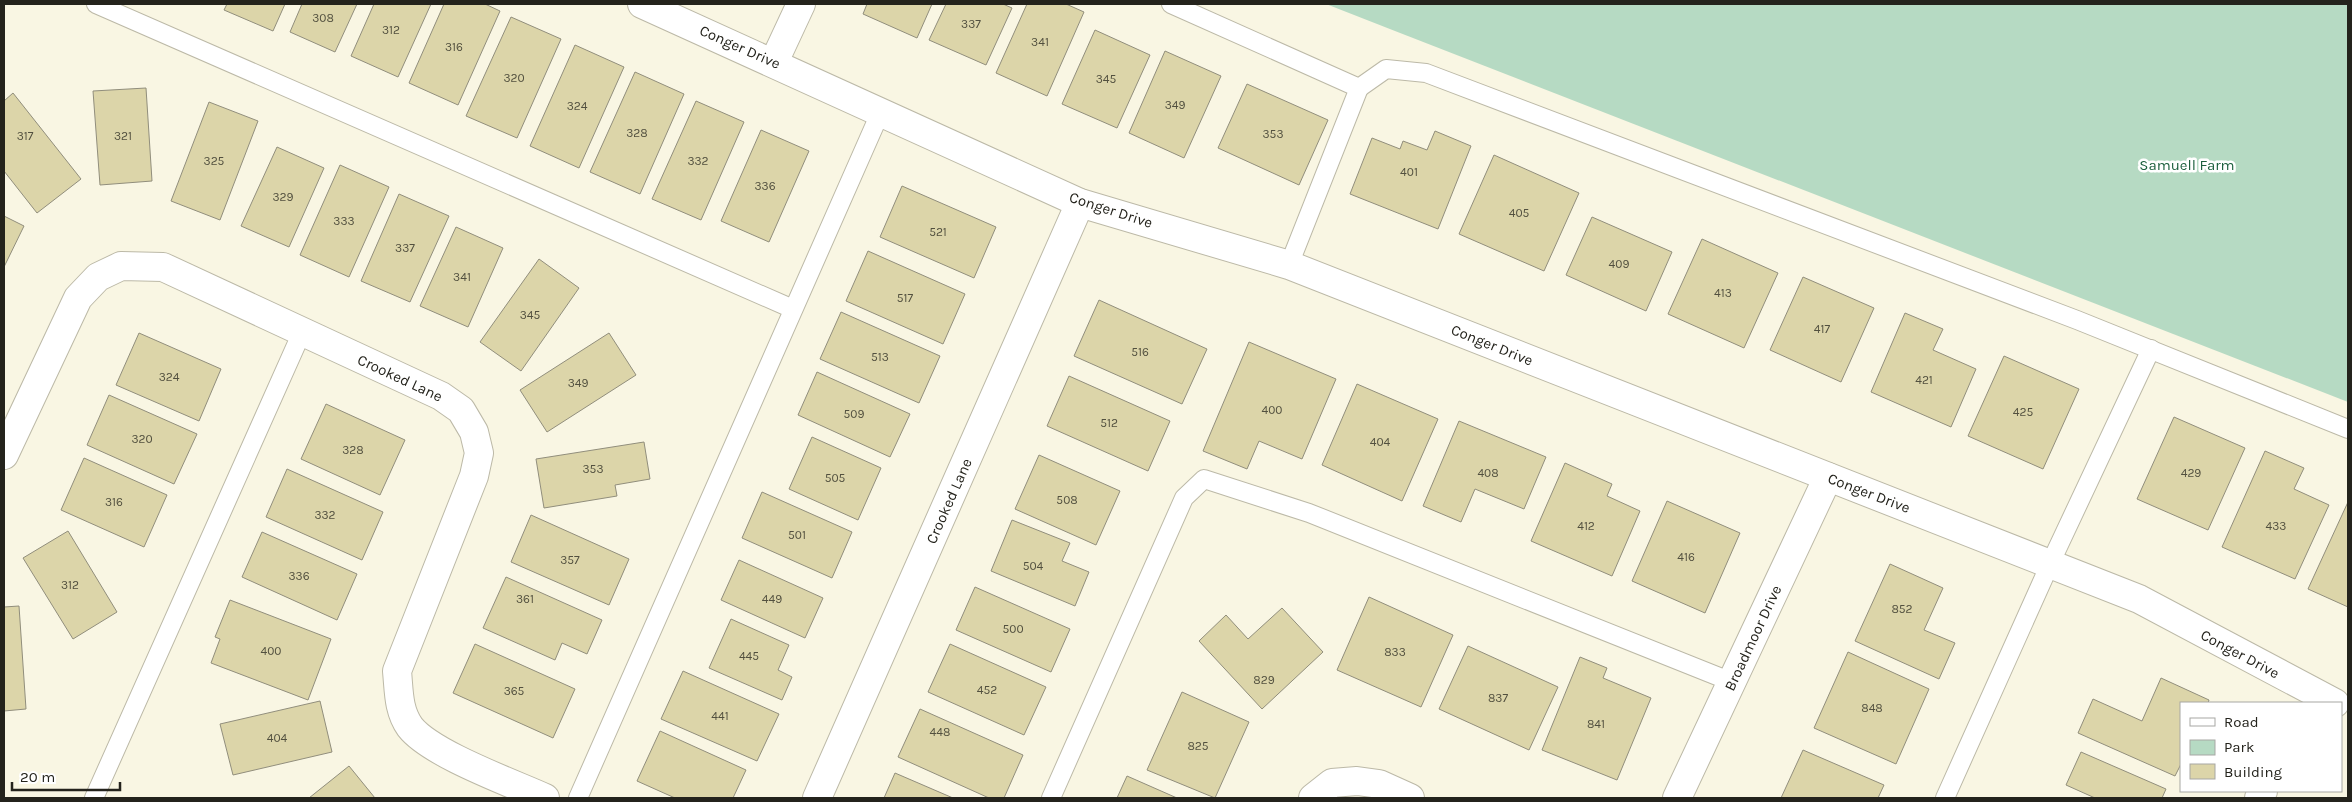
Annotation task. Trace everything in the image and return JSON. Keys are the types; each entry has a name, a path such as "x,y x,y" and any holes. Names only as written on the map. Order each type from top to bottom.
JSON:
{"street":[{"name":"Conger Drive","path":"642,4 774,62 1080,203 1289,265 2138,599 2308,697 2331,702"},
{"path":"774,62 801,4"},
{"name":"Crooked Lane","path":"817,798 1080,203"},
{"name":"Crooked Lane","path":"4,455 78,298 98,276 121,266 163,268 441,396 461,410 474,432 479,453 474,476 398,672 400,705 410,727 432,747 545,798"},
{"name":"Broadmoor Drive","path":"1678,798 1828,477"},
{"path":"1313,798 1332,783 1357,781 1379,784 1410,798"}],"lane":[{"path":"96,4 793,309"},
{"path":"1171,4 1359,88"},
{"path":"1289,265 1359,88 1386,69 1426,73 2151,349 2348,429"},
{"path":"578,798 881,111"},
{"path":"94,798 302,332"},
{"path":"1945,798 2050,564 2151,349"},
{"path":"1051,798 1184,498 1204,479 1309,513 1732,682"}],"green space":[{"name":"Samuell Farm","path":"1326,4 2348,4 2348,402 1395,31"}],"building":[{"path":"227,4 285,4 273,31 224,10"},
{"path":"302,4 357,4 335,52 290,32"},
{"path":"374,4 431,4 398,77 351,56"},
{"path":"444,4 485,4 500,11 458,105 409,83"},
{"path":"867,4 932,4 917,38 863,14"},
{"path":"946,4 1003,4 1012,8 986,65 929,40"},
{"path":"1027,4 1066,4 1084,12 1047,96 996,73"},
{"path":"511,17 561,39 517,138 466,116"},
{"path":"1095,30 1150,55 1117,128 1062,104"},
{"path":"575,45 624,67 579,168 530,146"},
{"path":"1165,51 1221,76 1184,158 1129,133"},
{"path":"635,72 684,94 640,194 590,172"},
{"path":"1247,84 1328,120 1299,185 1218,148"},
{"path":"146,88 152,181 100,185 93,91"},
{"path":"13,93 81,179 37,213 4,171 4,101"},
{"path":"696,101 744,122 701,220 652,199"},
{"path":"209,102 258,121 220,220 171,201"},
{"path":"761,130 809,151 769,242 721,221"},
{"path":"1435,131 1471,146 1438,229 1350,194 1372,138 1400,149 1403,141 1427,150"},
{"path":"277,147 324,168 289,247 241,226"},
{"path":"1494,155 1579,193 1544,271 1459,234"},
{"path":"340,165 389,187 349,277 300,255"},
{"path":"902,186 996,227 974,278 880,237"},
{"path":"399,194 449,216 410,302 361,281"},
{"path":"4,216 24,226 4,267"},
{"path":"1592,217 1672,252 1646,311 1566,275"},
{"path":"456,227 503,248 468,327 420,306"},
{"path":"1702,239 1778,273 1744,348 1668,314"},
{"path":"868,251 965,294 943,344 846,301"},
{"path":"539,259 579,288 521,371 480,342"},
{"path":"1803,277 1874,308 1841,382 1770,350"},
{"path":"1099,300 1207,349 1182,404 1074,356"},
{"path":"841,312 940,356 919,403 820,359"},
{"path":"1905,313 1943,329 1933,350 1976,369 1951,427 1871,392"},
{"path":"139,333 221,369 199,421 116,385"},
{"path":"609,333 636,375 547,432 520,390"},
{"path":"1249,342 1336,379 1302,459 1259,441 1247,469 1203,451"},
{"path":"2004,356 2079,389 2043,469 1968,436"},
{"path":"817,372 910,414 890,457 798,415"},
{"path":"1069,376 1170,421 1148,471 1047,426"},
{"path":"1357,384 1438,419 1402,501 1322,465"},
{"path":"109,395 197,434 174,484 87,445"},
{"path":"326,404 405,440 380,495 301,459"},
{"path":"2174,417 2245,448 2208,530 2137,499"},
{"path":"1459,421 1546,457 1524,509 1475,489 1461,522 1423,506"},
{"path":"812,437 881,468 858,520 789,489"},
{"path":"644,442 650,479 615,485 617,496 544,508 536,459"},
{"path":"2265,451 2304,468 2294,489 2329,505 2295,579 2222,547"},
{"path":"1039,455 1120,491 1096,545 1015,509"},
{"path":"84,458 167,495 144,547 61,510"},
{"path":"1565,463 1612,484 1607,496 1640,511 1612,576 1531,541"},
{"path":"287,469 383,512 362,560 266,517"},
{"path":"762,492 852,532 832,578 742,538"},
{"path":"1667,501 1740,533 1705,613 1632,581"},
{"path":"2348,502 2348,607 2308,589"},
{"path":"531,515 629,559 609,605 511,562"},
{"path":"1012,520 1070,543 1062,561 1089,572 1075,606 991,571"},
{"path":"68,531 117,612 73,639 23,558"},
{"path":"262,532 357,574 337,620 242,577"},
{"path":"739,560 823,598 805,638 721,600"},
{"path":"1890,564 1943,588 1924,630 1955,643 1939,679 1855,641"},
{"path":"506,577 602,620 587,654 562,643 555,660 483,628"},
{"path":"975,587 1070,629 1051,672 956,630"},
{"path":"1369,597 1453,635 1421,707 1337,670"},
{"path":"230,600 331,639 308,700 211,663 220,639 215,637"},
{"path":"19,606 26,709 4,711 4,607"},
{"path":"1282,608 1323,652 1262,709 1199,641 1226,615 1248,639"},
{"path":"731,619 789,645 778,670 792,677 782,700 709,668"},
{"path":"475,644 575,689 553,738 453,693"},
{"path":"950,644 1046,687 1024,735 928,692"},
{"path":"1468,646 1558,687 1529,750 1439,709"},
{"path":"1848,652 1929,689 1896,764 1814,728"},
{"path":"1580,657 1607,668 1603,678 1651,698 1617,780 1542,750"},
{"path":"683,671 779,714 757,761 661,719"},
{"path":"2161,678 2209,700 2208,702 2180,702 2180,766 2175,776 2078,733 2093,699 2142,721"},
{"path":"1182,692 1249,722 1215,798 1147,770"},
{"path":"320,701 332,752 233,775 220,724"},
{"path":"920,709 1023,755 1004,798 989,798 898,757"},
{"path":"660,731 746,770 733,798 675,798 637,781"},
{"path":"1803,750 1884,785 1878,798 1781,798"},
{"path":"2081,752 2166,789 2162,798 2095,798 2066,785"},
{"path":"349,766 375,798 309,798"},
{"path":"895,773 953,798 884,798"},
{"path":"1127,776 1177,798 1117,798"}]}
